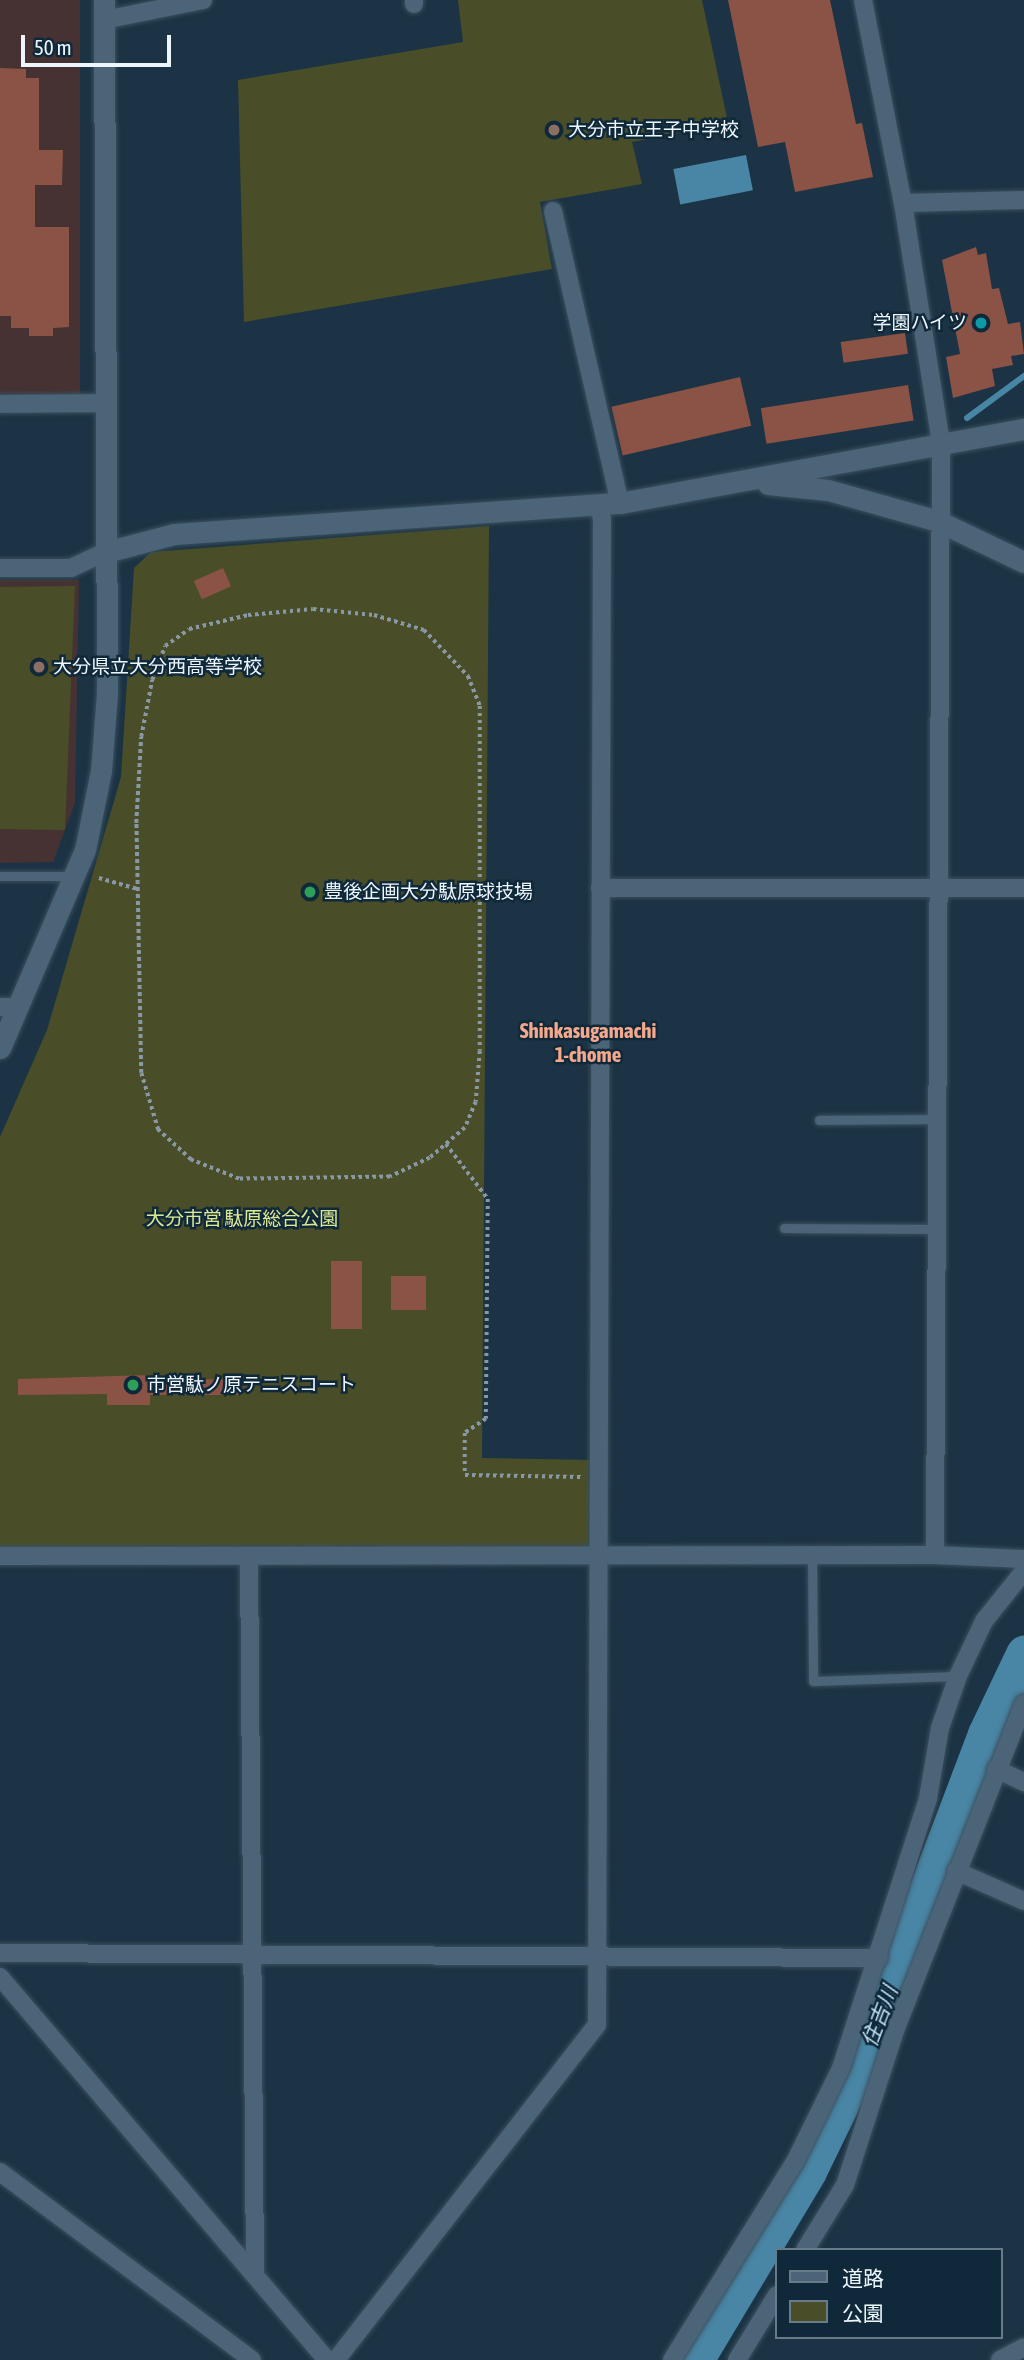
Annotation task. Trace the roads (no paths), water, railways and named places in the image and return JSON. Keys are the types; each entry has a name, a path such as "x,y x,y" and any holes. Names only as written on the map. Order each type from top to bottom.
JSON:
{"street":[{"path":"0,1048 10,1007 75,876 93,818 104,746 104,10 203,0"},
{"path":"863,0 903,203 941,442 937,521 935,1555"},
{"path":"903,203 1024,200"},
{"path":"335,2360 597,2025 596,1557 602,520 609,504 553,211"},
{"path":"0,404 105,403"},
{"path":"0,568 71,568 106,552 174,534 609,504 1024,429"},
{"path":"683,492 777,483 828,490 937,521 1024,562"},
{"path":"600,888 1024,888"},
{"path":"0,1556 935,1555 1024,1559"},
{"path":"249,1556 255,2275"},
{"path":"672,2360 795,2162 841,2068 879,1958 928,1798 940,1728 958,1676 985,1621 1024,1571"},
{"path":"806,2248 845,2185 896,2028 1024,1703"},
{"path":"996,1769 1024,1782"},
{"path":"956,1871 1024,1901"},
{"path":"0,1953 879,1958"},
{"path":"0,1977 327,2360"},
{"path":"0,2172 251,2360"},
{"path":"737,2360 776,2297"},
{"path":"1000,2360 1024,2347"}],"lane":[{"path":"0,876 75,876"},
{"path":"819,1120 936,1119"},
{"path":"784,1228 936,1229"},
{"path":"813,1555 813,1681 958,1676"}],"water":[{"path":"746,155 753,190 680,204 673,169"}],"waterway":[{"path":"967,418 1024,376"},
{"name":"住吉川","path":"695,2360 808,2171 863,2058 986,1734 1024,1654"}],"place":[{"name":"大分市立王子中学校","path":"554,130"},
{"name":"学園ハイツ","path":"981,323"},
{"name":"大分県立大分西高等学校","path":"39,667"},
{"name":"豊後企画大分駄原球技場","path":"310,892"},
{"name":"市営駄ノ原テニスコート","path":"133,1385"}],"district":[{"name":"Shinkasugamachi 1-chome","path":"588,1042"}],"park label":[{"name":"大分市営 駄原総合公園","path":"242,1219"}]}
